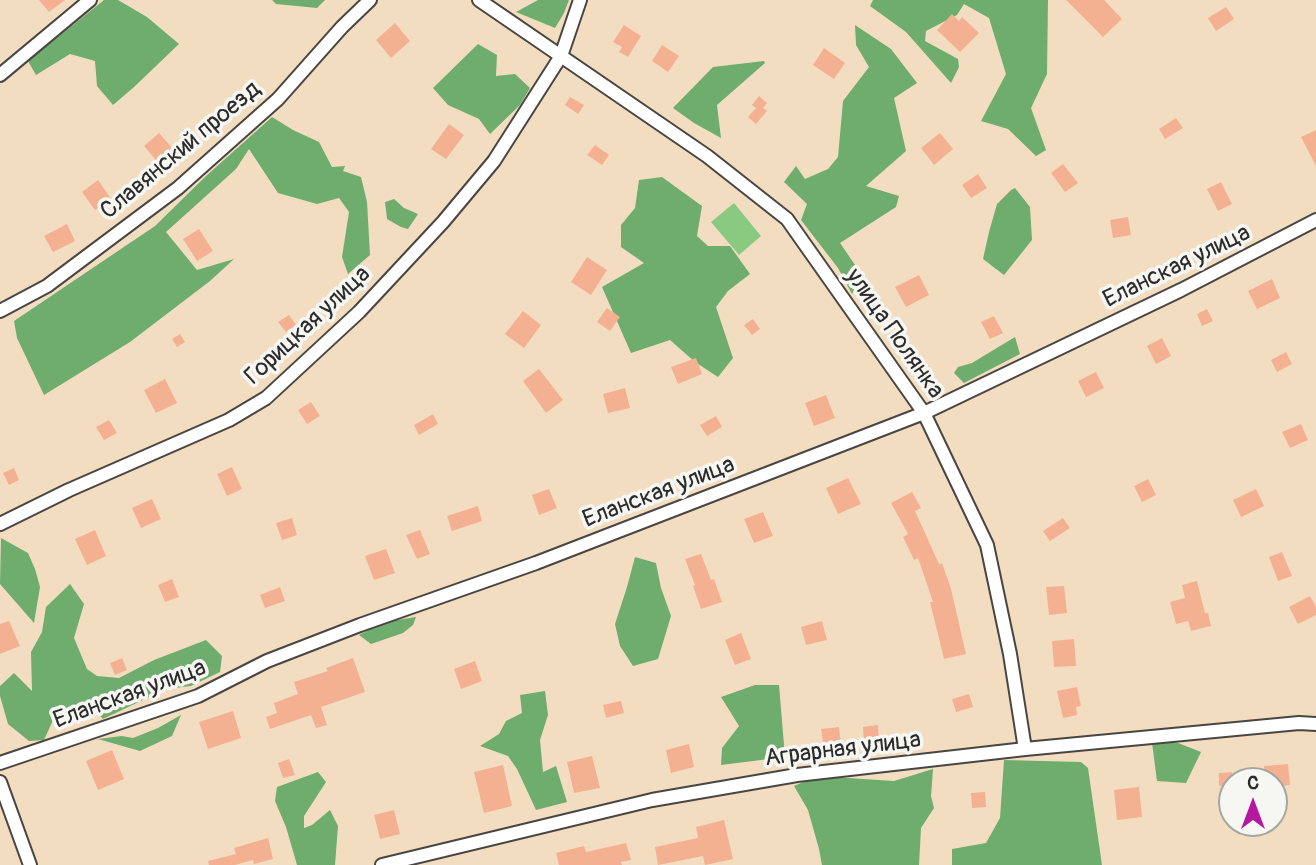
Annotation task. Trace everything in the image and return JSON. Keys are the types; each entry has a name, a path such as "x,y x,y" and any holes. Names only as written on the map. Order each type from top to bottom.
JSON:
{"street":[{"path":"0,75 90,0"},
{"name":"Славянский проезд","path":"0,311 47,286 178,188 278,99 342,27 370,0"},
{"name":"улица Полянка","path":"479,0 707,156 787,219 924,413 986,545 1010,654 1025,749"},
{"path":"561,56 580,0"},
{"name":"Горицкая улица","path":"0,524 69,490 229,420 266,398 359,312 443,222 494,162 561,56"},
{"name":"Еланская улица","path":"0,763 198,696 279,656 536,563 924,413 1181,290 1316,220"},
{"name":"Аграрная улица","path":"382,865 652,800 797,775 1025,749 1299,723 1316,724"},
{"path":"0,782 30,865"}],"green space":[{"path":"104,0 118,0 147,17 179,44 113,105 97,86 95,61 70,54 36,75 28,61"},
{"path":"272,0 325,0 317,8 276,4"},
{"path":"538,0 569,0 555,28 516,12"},
{"path":"873,0 1048,0 1047,74 1031,108 1046,150 1036,156 1008,129 981,121 1006,74 989,18 964,4 957,15 926,31 925,41 958,59 959,67 951,83 906,32 870,6"},
{"path":"855,25 891,49 917,83 894,98 906,151 866,186 899,196 896,207 840,243 862,275 852,294 838,268 801,220 807,204 784,182 796,166 805,179 828,169 838,157 843,101 869,67 856,45"},
{"path":"478,44 497,55 496,76 515,74 530,88 520,105 490,134 479,119 448,105 433,88"},
{"path":"765,63 717,105 721,138 673,108 713,67"},
{"path":"272,117 319,142 332,167 345,166 343,171 361,177 367,202 370,255 348,274 342,257 349,212 339,198 317,204 278,193 249,149 236,169 166,232 197,270 234,259 210,281 130,342 44,395 17,338 14,321 155,226"},
{"path":"662,177 702,206 697,236 708,246 730,246 750,274 728,291 716,307 733,358 718,377 695,362 670,340 631,353 602,287 644,263 621,247 621,225 635,208 639,180"},
{"path":"1015,188 1030,207 1032,240 1004,275 983,259 997,204"},
{"path":"394,199 404,208 418,214 408,229 387,219 385,202"},
{"path":"734,203 761,236 739,255 711,222"},
{"path":"1015,337 1020,354 964,383 954,373 958,367 972,363"},
{"path":"1,538 28,553 35,569 40,587 34,623 0,584"},
{"path":"635,557 656,563 671,616 658,659 633,666 620,646 615,624"},
{"path":"70,584 84,604 74,638 87,669 97,676 119,678 154,660 206,640 222,656 220,672 191,686 166,689 103,719 91,706 54,718 44,740 29,741 8,724 0,686 14,673 32,691 31,652 42,632 46,607"},
{"path":"416,617 413,625 403,633 371,644 359,635 384,622"},
{"path":"755,685 779,685 785,757 721,765 722,748 739,726 721,697"},
{"path":"545,691 548,715 540,740 543,772 556,766 567,802 536,810 508,756 480,746 499,734 506,721 522,713 520,695"},
{"path":"181,715 172,736 140,751 98,739 122,736 133,738"},
{"path":"1152,743 1178,743 1201,752 1186,783 1157,781"},
{"path":"1004,760 1081,762 1088,768 1102,865 952,865 952,849 986,843 1000,818"},
{"path":"933,769 931,796 934,808 921,828 919,865 822,865 808,810 794,786 817,776 894,781"},
{"path":"318,772 326,782 304,816 304,828 330,810 338,826 335,865 297,865 275,801 277,787"}],"building":[{"path":"39,0 65,0 49,12"},
{"path":"1066,0 1104,0 1122,19 1103,37"},
{"path":"1226,7 1234,19 1216,31 1208,18"},
{"path":"952,14 959,21 962,17 979,33 960,52 937,30"},
{"path":"395,23 410,41 391,58 376,40"},
{"path":"624,25 641,36 628,57 619,52 622,47 613,42"},
{"path":"662,45 679,56 668,72 652,61"},
{"path":"824,48 845,63 834,79 813,65"},
{"path":"759,96 767,103 763,108 767,111 756,124 748,117 756,108 752,105"},
{"path":"570,97 584,105 578,114 565,105"},
{"path":"1176,118 1183,128 1165,139 1159,129"},
{"path":"449,124 464,135 446,159 431,149"},
{"path":"1316,130 1316,166 1301,137"},
{"path":"159,133 181,158 165,171 144,146"},
{"path":"940,133 953,149 934,165 921,148"},
{"path":"595,145 609,155 602,165 587,155"},
{"path":"1063,164 1078,183 1065,192 1051,173"},
{"path":"978,174 987,188 971,198 962,185"},
{"path":"98,180 111,199 95,210 82,192"},
{"path":"1221,182 1232,204 1218,211 1207,189"},
{"path":"1128,217 1131,235 1113,238 1110,220"},
{"path":"67,224 75,241 53,252 44,236"},
{"path":"199,229 213,251 197,261 183,239"},
{"path":"587,257 607,270 591,295 571,282"},
{"path":"919,275 929,295 906,307 895,287"},
{"path":"1272,279 1280,298 1257,309 1248,291"},
{"path":"607,308 620,317 610,331 597,322"},
{"path":"1207,309 1213,321 1202,326 1197,314"},
{"path":"523,311 541,325 524,348 505,334"},
{"path":"289,315 296,325 286,332 278,322"},
{"path":"994,316 1003,333 990,339 981,322"},
{"path":"753,319 760,329 752,335 744,325"},
{"path":"180,334 185,342 177,347 172,339"},
{"path":"1162,338 1171,356 1156,364 1147,346"},
{"path":"1286,352 1292,364 1277,372 1271,360"},
{"path":"696,358 702,374 678,384 671,367"},
{"path":"539,369 563,400 546,413 523,381"},
{"path":"1096,372 1104,388 1086,397 1078,381"},
{"path":"165,379 177,403 156,413 144,390"},
{"path":"625,388 630,408 608,413 603,394"},
{"path":"826,395 835,418 814,426 805,403"},
{"path":"311,402 320,416 307,424 298,410"},
{"path":"433,414 438,424 419,435 414,425"},
{"path":"716,416 722,427 707,436 700,425"},
{"path":"109,420 117,433 104,440 96,427"},
{"path":"1301,424 1308,440 1290,448 1282,432"},
{"path":"232,467 242,489 227,496 217,474"},
{"path":"14,468 19,480 9,485 3,473"},
{"path":"848,478 861,504 838,514 826,488"},
{"path":"1148,479 1156,495 1142,502 1134,486"},
{"path":"549,489 557,508 539,515 532,495"},
{"path":"1256,489 1264,506 1241,517 1233,500"},
{"path":"912,492 921,508 915,511 939,564 942,563 951,589 966,654 944,659 930,602 933,602 918,558 914,560 903,537 908,534 891,503"},
{"path":"152,499 161,519 141,528 132,508"},
{"path":"478,506 482,521 452,531 447,516"},
{"path":"763,512 773,536 754,543 744,519"},
{"path":"292,518 297,535 282,540 276,523"},
{"path":"1063,518 1070,528 1050,541 1043,531"},
{"path":"95,530 106,556 87,565 75,539"},
{"path":"420,530 430,554 417,559 406,535"},
{"path":"386,549 395,573 374,580 365,556"},
{"path":"1282,552 1292,576 1278,581 1269,557"},
{"path":"701,554 722,602 701,609 685,559"},
{"path":"172,579 179,597 165,602 158,585"},
{"path":"1197,581 1211,626 1191,631 1188,621 1176,624 1170,602 1185,598 1182,585"},
{"path":"1064,586 1067,613 1049,615 1046,587"},
{"path":"280,587 285,601 265,608 260,595"},
{"path":"1310,596 1316,607 1316,615 1298,624 1289,607"},
{"path":"9,621 20,646 0,654 0,624"},
{"path":"822,621 827,640 806,645 801,627"},
{"path":"741,633 751,659 735,665 725,640"},
{"path":"1074,639 1076,666 1054,667 1052,641"},
{"path":"122,658 127,670 115,675 110,663"},
{"path":"353,658 365,692 321,707 327,725 316,728 311,715 270,729 266,717 277,713 274,703 298,694 294,682 328,671 326,668"},
{"path":"475,661 482,681 461,689 454,669"},
{"path":"1077,687 1081,706 1076,707 1077,715 1063,718 1057,691"},
{"path":"969,694 973,707 956,712 952,699"},
{"path":"621,701 624,713 606,718 603,705"},
{"path":"233,711 241,738 208,749 199,722"},
{"path":"878,725 879,742 864,744 863,727"},
{"path":"839,727 841,746 824,748 821,729"},
{"path":"689,744 694,767 671,773 666,750"},
{"path":"112,750 124,779 98,790 86,761"},
{"path":"592,756 600,788 574,793 567,762"},
{"path":"289,759 295,775 283,778 278,763"},
{"path":"1288,764 1290,785 1288,767 1264,766"},
{"path":"503,765 512,806 484,813 474,772"},
{"path":"1139,787 1142,817 1117,820 1114,790"},
{"path":"985,792 986,807 972,808 971,793"},
{"path":"394,810 400,834 380,839 374,815"},
{"path":"724,820 733,859 705,865 703,856 658,865 655,847 698,838 696,827"},
{"path":"268,838 273,859 254,864 253,860 235,865 209,865 208,861 236,854 234,848"},
{"path":"626,843 631,860 621,862 622,865 559,865 556,853 584,846 586,852"}]}
